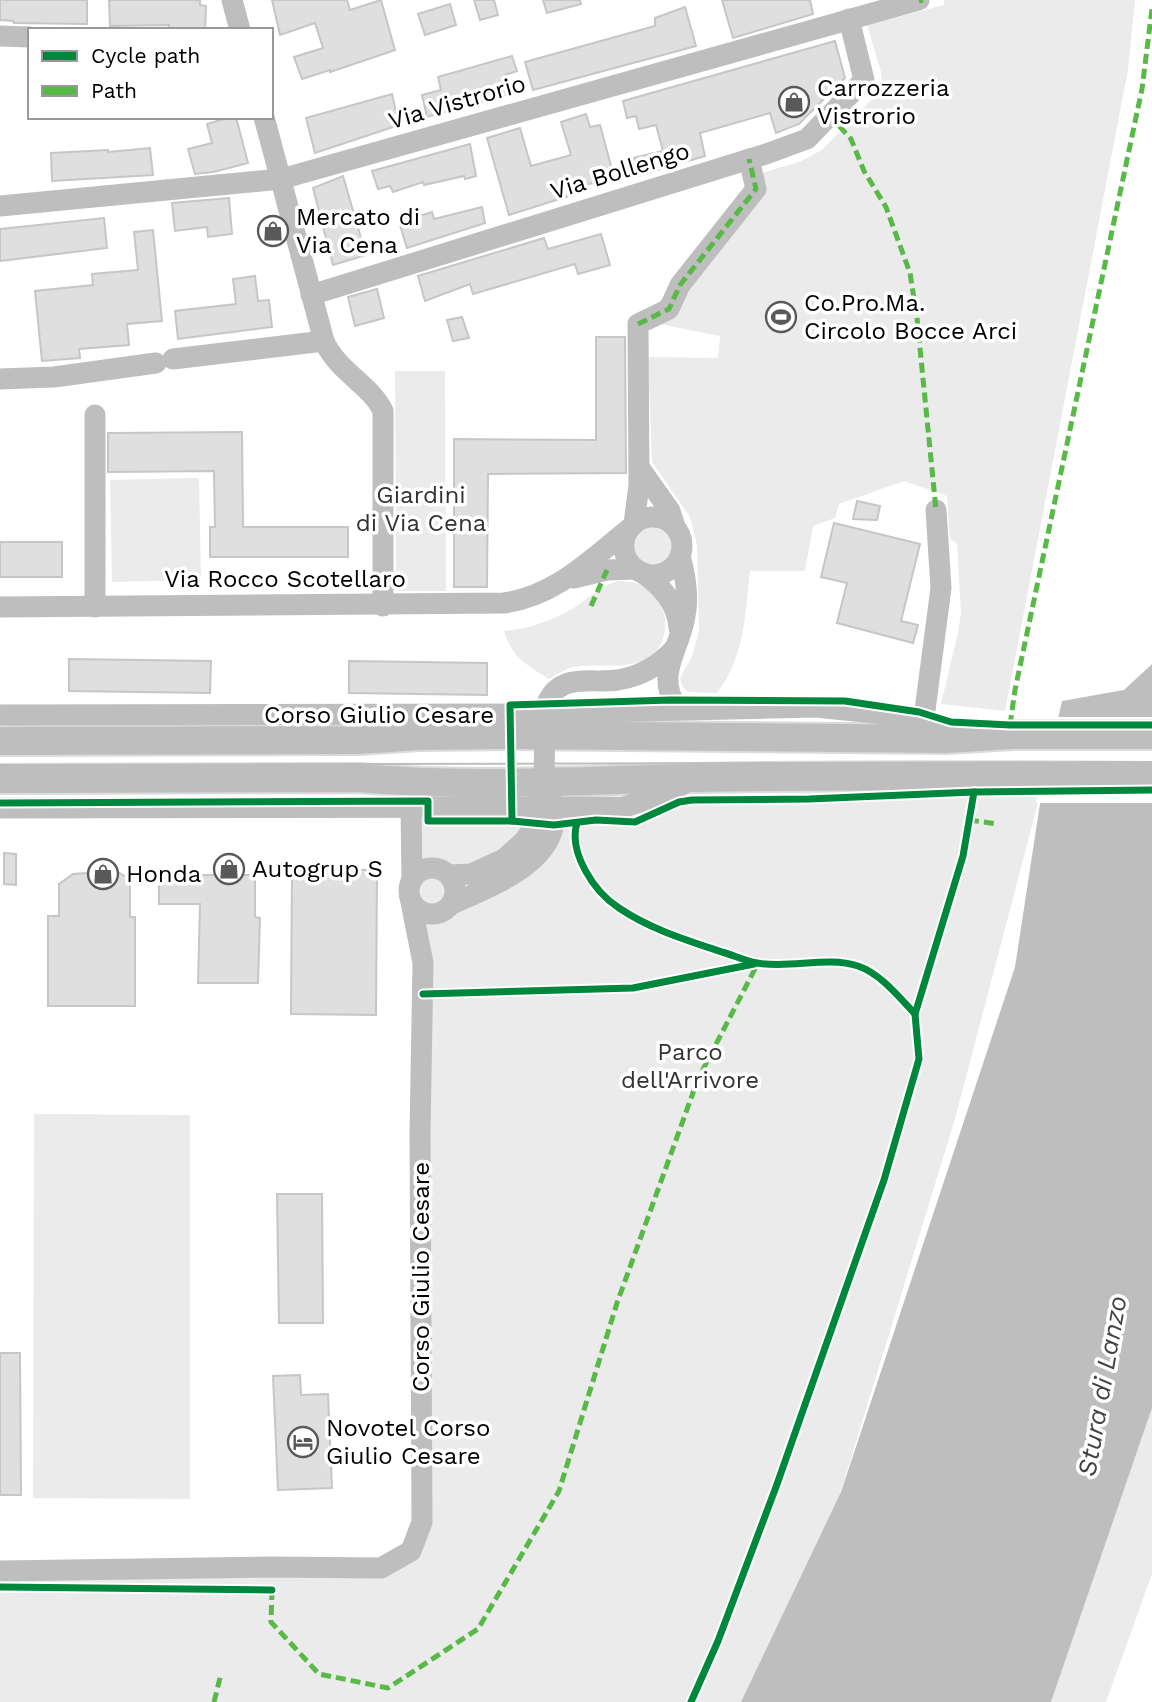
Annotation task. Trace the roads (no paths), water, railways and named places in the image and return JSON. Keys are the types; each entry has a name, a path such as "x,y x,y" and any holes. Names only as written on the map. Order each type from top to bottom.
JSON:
{"main road":[{"name":"Corso Giulio Cesare","path":"0,741 359,740 544,725 930,734 1152,735"},
{"path":"0,779 360,778 545,800 694,778 1152,777"}],"street":[{"path":"232,0 239,28"},
{"name":"Via Vistrorio","path":"0,206 281,179 919,0"},
{"name":"Via Bollengo","path":"312,295 807,139 864,80 849,19"},
{"path":"0,36 28,37"},
{"path":"265,119 324,341 334,359 373,397 383,411 383,606"},
{"path":"632,527 639,499 638,324 669,309 680,285 756,189 749,159"},
{"path":"0,379 54,377 324,341"},
{"path":"95,415 95,607"},
{"path":"639,467 670,511 681,541 680,556 686,588 685,616 669,667 667,684 669,695 678,710"},
{"path":"930,734 941,562 936,510"},
{"path":"412,879 426,868 438,869 449,875 471,874 515,851 531,830 545,800 544,725 548,700 559,687 578,681 615,680 636,675 663,662 677,641 676,612 659,585 627,558 626,536 640,520 655,517 675,527"},
{"name":"Via Rocco Scotellaro","path":"0,607 504,603 538,595 565,580 632,527"},
{"path":"640,571 650,575 665,572 680,556"},
{"name":"Via Rocco Scotellaro","path":"565,580 600,571 640,571"},
{"name":"Corso Giulio Cesare","path":"0,715 544,725 678,710 825,707 913,717 930,734"},
{"path":"0,808 411,808 545,800"},
{"path":"411,808 412,879 408,890 411,902 425,914 444,909 510,878 528,865 540,852 550,834 555,817 545,800"},
{"path":"444,909 454,886 449,875"},
{"name":"Corso Giulio Cesare","path":"0,1570 381,1568 411,1551 422,1522 422,964 411,902"},
{"name":"Corso Giulio Cesare","path":"422,964 444,909"}],"water":[{"name":"Stura di Lanzo","path":"1152,664 1152,1408 1051,1702 741,1702 841,1492 1015,967 1043,784 1062,701 1124,690"}],"tram line":[{"path":"0,765 1152,762"}],"place":[{"name":"Carrozzeria Vistrorio","path":"794,102"},
{"name":"Mercato di Via Cena","path":"273,231"},
{"name":"Co.Pro.Ma. Circolo Bocce Arci","path":"781,317"},
{"name":"Autogrup S","path":"229,869"},
{"name":"Honda","path":"103,874"},
{"name":"Novotel Corso Giulio Cesare","path":"303,1442"}],"park label":[{"name":"Giardini di Via Cena","path":"421,509"},
{"name":"Parco dell'Arrivore","path":"690,1066"}]}
